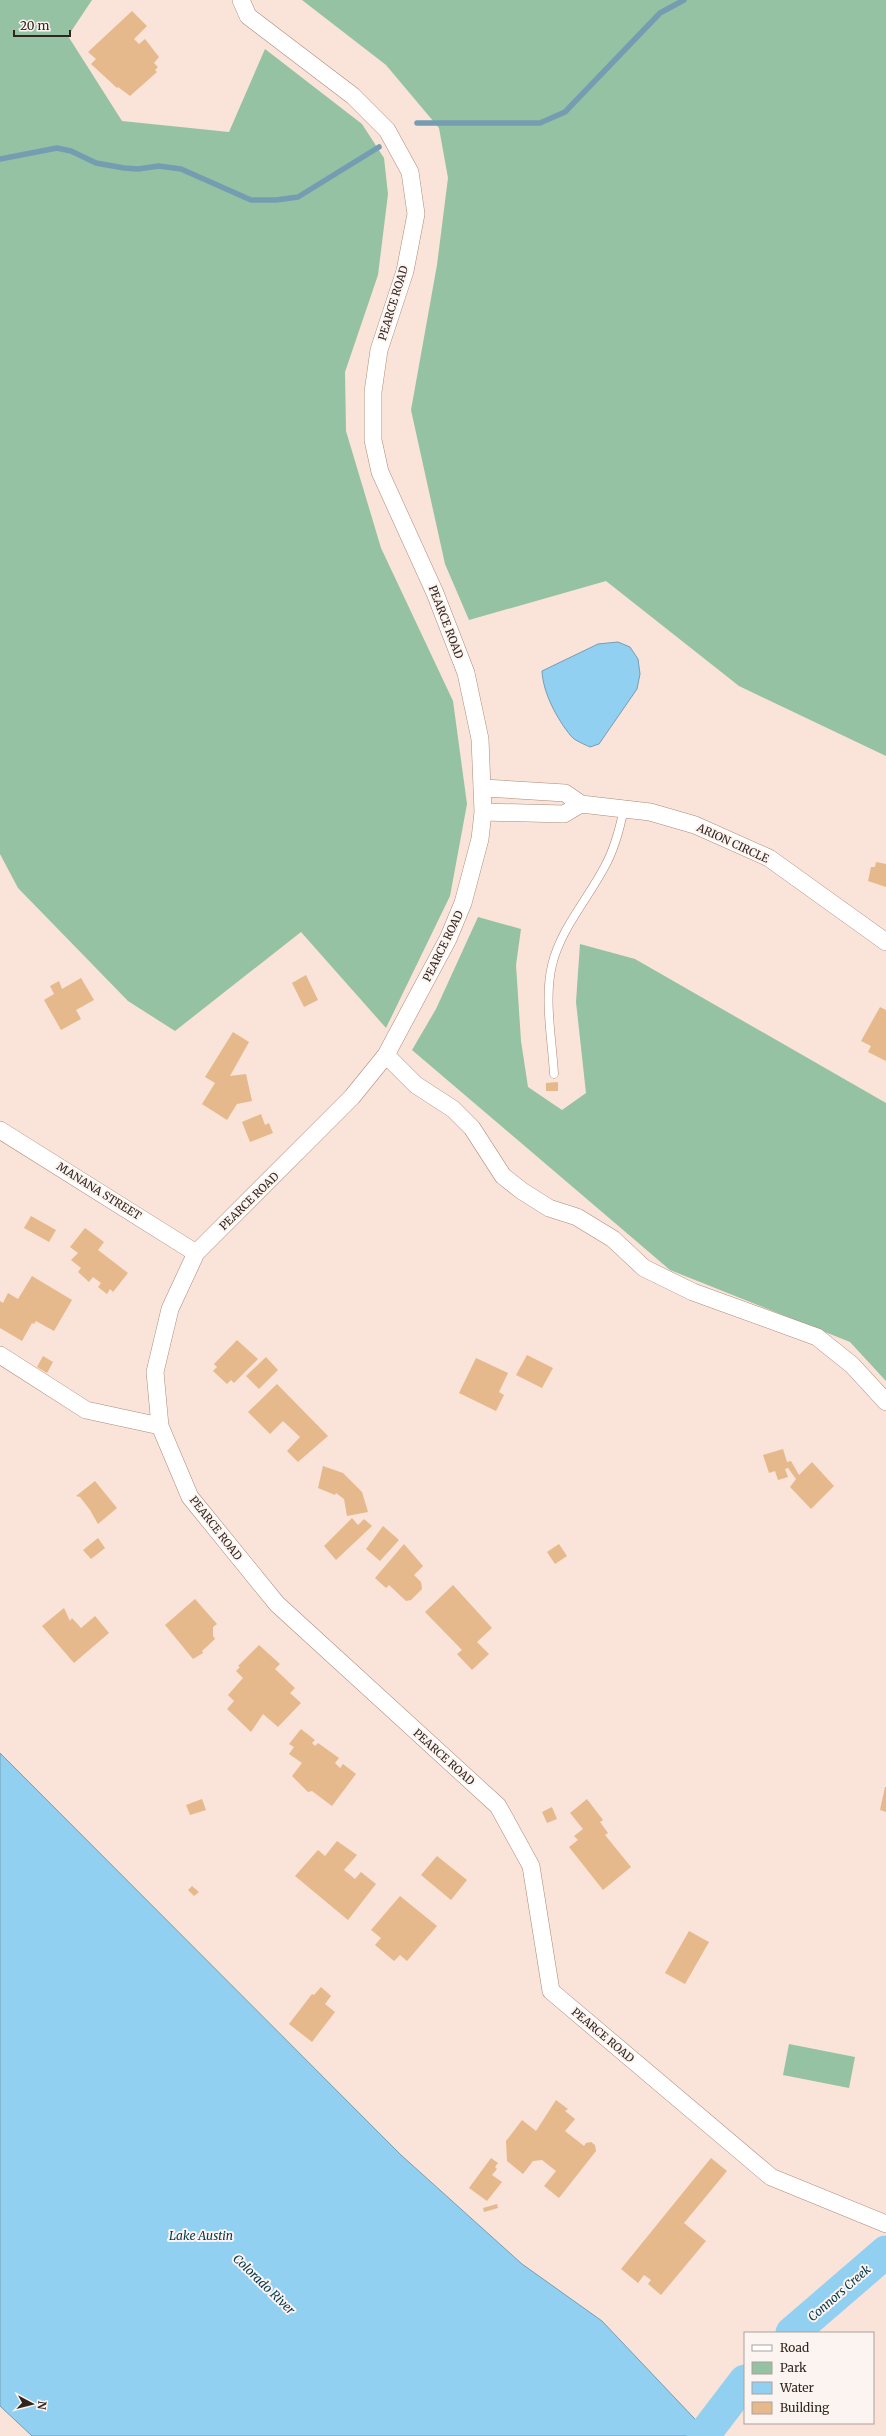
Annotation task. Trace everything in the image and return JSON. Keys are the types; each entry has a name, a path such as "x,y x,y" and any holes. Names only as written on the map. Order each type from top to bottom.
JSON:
{"street":[{"name":"PEARCE ROAD","path":"240,0 248,16 352,96 387,130 410,172 416,214 404,271 379,350 373,392 374,440 380,472 435,593 466,673 480,739 484,788 484,812 480,839 463,903 448,939 386,1055 352,1097 196,1253 170,1309 155,1372 160,1426 190,1497 277,1604 498,1806 531,1866 551,1991 771,2176 886,2224"},
{"name":"ARION CIRCLE","path":"484,788 545,803 564,814 581,804 650,812 695,825 769,858 886,942"},
{"name":"ARION CIRCLE","path":"484,812 545,803"},
{"path":"386,1055 416,1085 453,1109 472,1128 503,1176 522,1191 549,1208 577,1217 613,1238 644,1268 693,1292 817,1337 852,1365 886,1402"},
{"name":"MANANA STREET","path":"0,1130 196,1253"},
{"path":"0,1354 86,1410 160,1426"}],"lane":[{"path":"554,1074 549,985 552,964 567,927 606,865 617,839 624,808"}],"green space":[{"path":"0,0 92,0 68,36 122,121 229,132 265,49 362,124 384,158 388,194 378,275 345,372 346,431 381,548 453,701 467,804 450,896 386,1028 301,932 175,1031 128,1001 18,888 0,854"},
{"path":"302,0 886,0 886,756 739,686 606,581 469,620 445,564 411,410 437,265 448,178 439,128 386,65"},
{"path":"478,917 521,929 516,965 521,1041 528,1087 562,1110 586,1093 576,1002 580,944 635,959 886,1103 886,1381 850,1342 670,1270 412,1050 436,1009"},
{"path":"789,2044 855,2057 849,2088 783,2075"}],"water":[{"path":"618,642 630,647 638,659 640,674 637,689 599,744 590,747 573,738 561,722 548,697 542,671 598,644"},
{"name":"Lake Austin","path":"0,1753 401,2155 522,2264 602,2321 711,2436 32,2436 0,2406"}],"building":[{"path":"132,11 147,26 134,39 139,44 145,39 159,57 154,63 158,67 155,70 157,72 130,96 118,87 117,88 91,64 96,59 88,52"},
{"path":"876,862 886,864 886,887 868,881 871,867 875,867"},
{"path":"306,975 318,1000 304,1007 292,983"},
{"path":"81,978 94,1000 76,1010 81,1019 61,1030 44,1000 54,994 50,986 59,981 62,989"},
{"path":"880,1007 886,1010 886,1061 868,1052 871,1046 861,1041"},
{"path":"233,1032 249,1042 230,1076 246,1074 252,1101 237,1104 227,1120 202,1104 215,1083 205,1077"},
{"path":"558,1082 558,1091 546,1091 546,1083"},
{"path":"261,1114 265,1125 269,1123 273,1133 250,1142 242,1122"},
{"path":"31,1216 56,1230 49,1242 24,1228"},
{"path":"85,1228 104,1242 98,1250 128,1273 113,1292 110,1289 107,1294 98,1287 101,1283 93,1277 89,1282 78,1272 81,1268 71,1260 78,1253 70,1247"},
{"path":"32,1276 72,1300 54,1331 36,1321 34,1324 32,1323 22,1341 0,1328 0,1301 3,1303 8,1293 18,1299"},
{"path":"237,1340 258,1359 234,1383 231,1380 227,1384 213,1371 217,1367 214,1364"},
{"path":"527,1355 553,1368 542,1388 516,1375"},
{"path":"43,1356 53,1362 47,1373 37,1367"},
{"path":"266,1357 278,1370 259,1389 246,1376"},
{"path":"476,1358 508,1373 499,1392 504,1395 496,1411 459,1393"},
{"path":"277,1384 328,1436 298,1462 287,1451 300,1437 283,1421 270,1434 248,1412"},
{"path":"783,1449 787,1462 791,1461 799,1475 812,1462 834,1486 811,1509 790,1487 796,1479 788,1468 785,1469 788,1477 778,1480 775,1471 769,1473 763,1455"},
{"path":"323,1466 343,1473 362,1492 368,1512 347,1516 344,1499 336,1493 335,1495 318,1488"},
{"path":"95,1481 117,1508 98,1524 80,1497 76,1496"},
{"path":"352,1518 358,1525 364,1519 372,1526 336,1560 324,1546"},
{"path":"383,1526 399,1540 380,1561 366,1549"},
{"path":"98,1538 105,1548 91,1559 83,1550"},
{"path":"404,1544 423,1566 414,1575 421,1582 422,1589 411,1600 406,1601 389,1585 386,1588 375,1578"},
{"path":"559,1544 567,1556 555,1564 547,1552"},
{"path":"453,1585 492,1628 477,1642 489,1654 472,1670 457,1654 462,1650 425,1612"},
{"path":"195,1599 217,1624 213,1627 213,1636 215,1639 202,1651 203,1653 193,1659 165,1625"},
{"path":"64,1608 70,1621 72,1618 81,1628 95,1616 109,1633 74,1663 42,1626"},
{"path":"259,1645 280,1664 275,1669 295,1688 290,1693 301,1703 278,1727 263,1714 251,1732 227,1709 234,1701 228,1695 243,1678 236,1671 240,1667 238,1666"},
{"path":"301,1729 315,1740 312,1743 315,1746 318,1743 339,1758 335,1763 340,1768 343,1764 356,1774 332,1806 312,1791 308,1792 292,1776 302,1763 289,1754 294,1747 289,1744"},
{"path":"886,1787 886,1812 880,1810"},
{"path":"202,1799 206,1810 190,1815 186,1805"},
{"path":"587,1799 603,1820 600,1822 608,1833 605,1835 631,1867 603,1890 569,1847 578,1840 574,1836 583,1829 570,1813"},
{"path":"552,1807 557,1819 547,1823 542,1812"},
{"path":"337,1841 357,1855 344,1870 355,1879 361,1872 376,1884 348,1920 295,1876 318,1850 325,1856"},
{"path":"437,1856 467,1880 451,1900 421,1875"},
{"path":"192,1886 199,1892 194,1896 188,1890"},
{"path":"400,1896 437,1926 407,1961 400,1955 394,1961 375,1945 381,1938 371,1930"},
{"path":"689,1931 709,1942 685,1984 665,1973"},
{"path":"321,1987 331,1996 325,2004 335,2012 312,2042 289,2024 312,1994 314,1995"},
{"path":"556,2100 568,2109 565,2111 575,2119 565,2131 584,2146 586,2143 591,2142 595,2145 596,2151 559,2198 544,2186 556,2171 542,2160 533,2161 523,2174 507,2161 506,2141 522,2120 536,2131"},
{"path":"491,2158 498,2163 495,2167 497,2169 492,2175 502,2182 487,2201 469,2188"},
{"path":"711,2158 727,2171 684,2223 706,2241 661,2295 648,2284 651,2280 644,2275 638,2283 621,2269"},
{"path":"497,2204 498,2208 484,2212 483,2208"}],"waterway":[{"path":"417,123 540,123 565,112 660,13 684,0"},
{"path":"0,159 57,148 71,151 96,163 124,168 138,169 159,166 181,169 251,200 276,200 298,197 379,147"},
{"name":"Connors Creek","path":"793,2332 886,2252"},
{"name":"Connors Creek","path":"703,2436 744,2382"}],"water label":[{"name":"Colorado River","path":"264,2284"}]}
